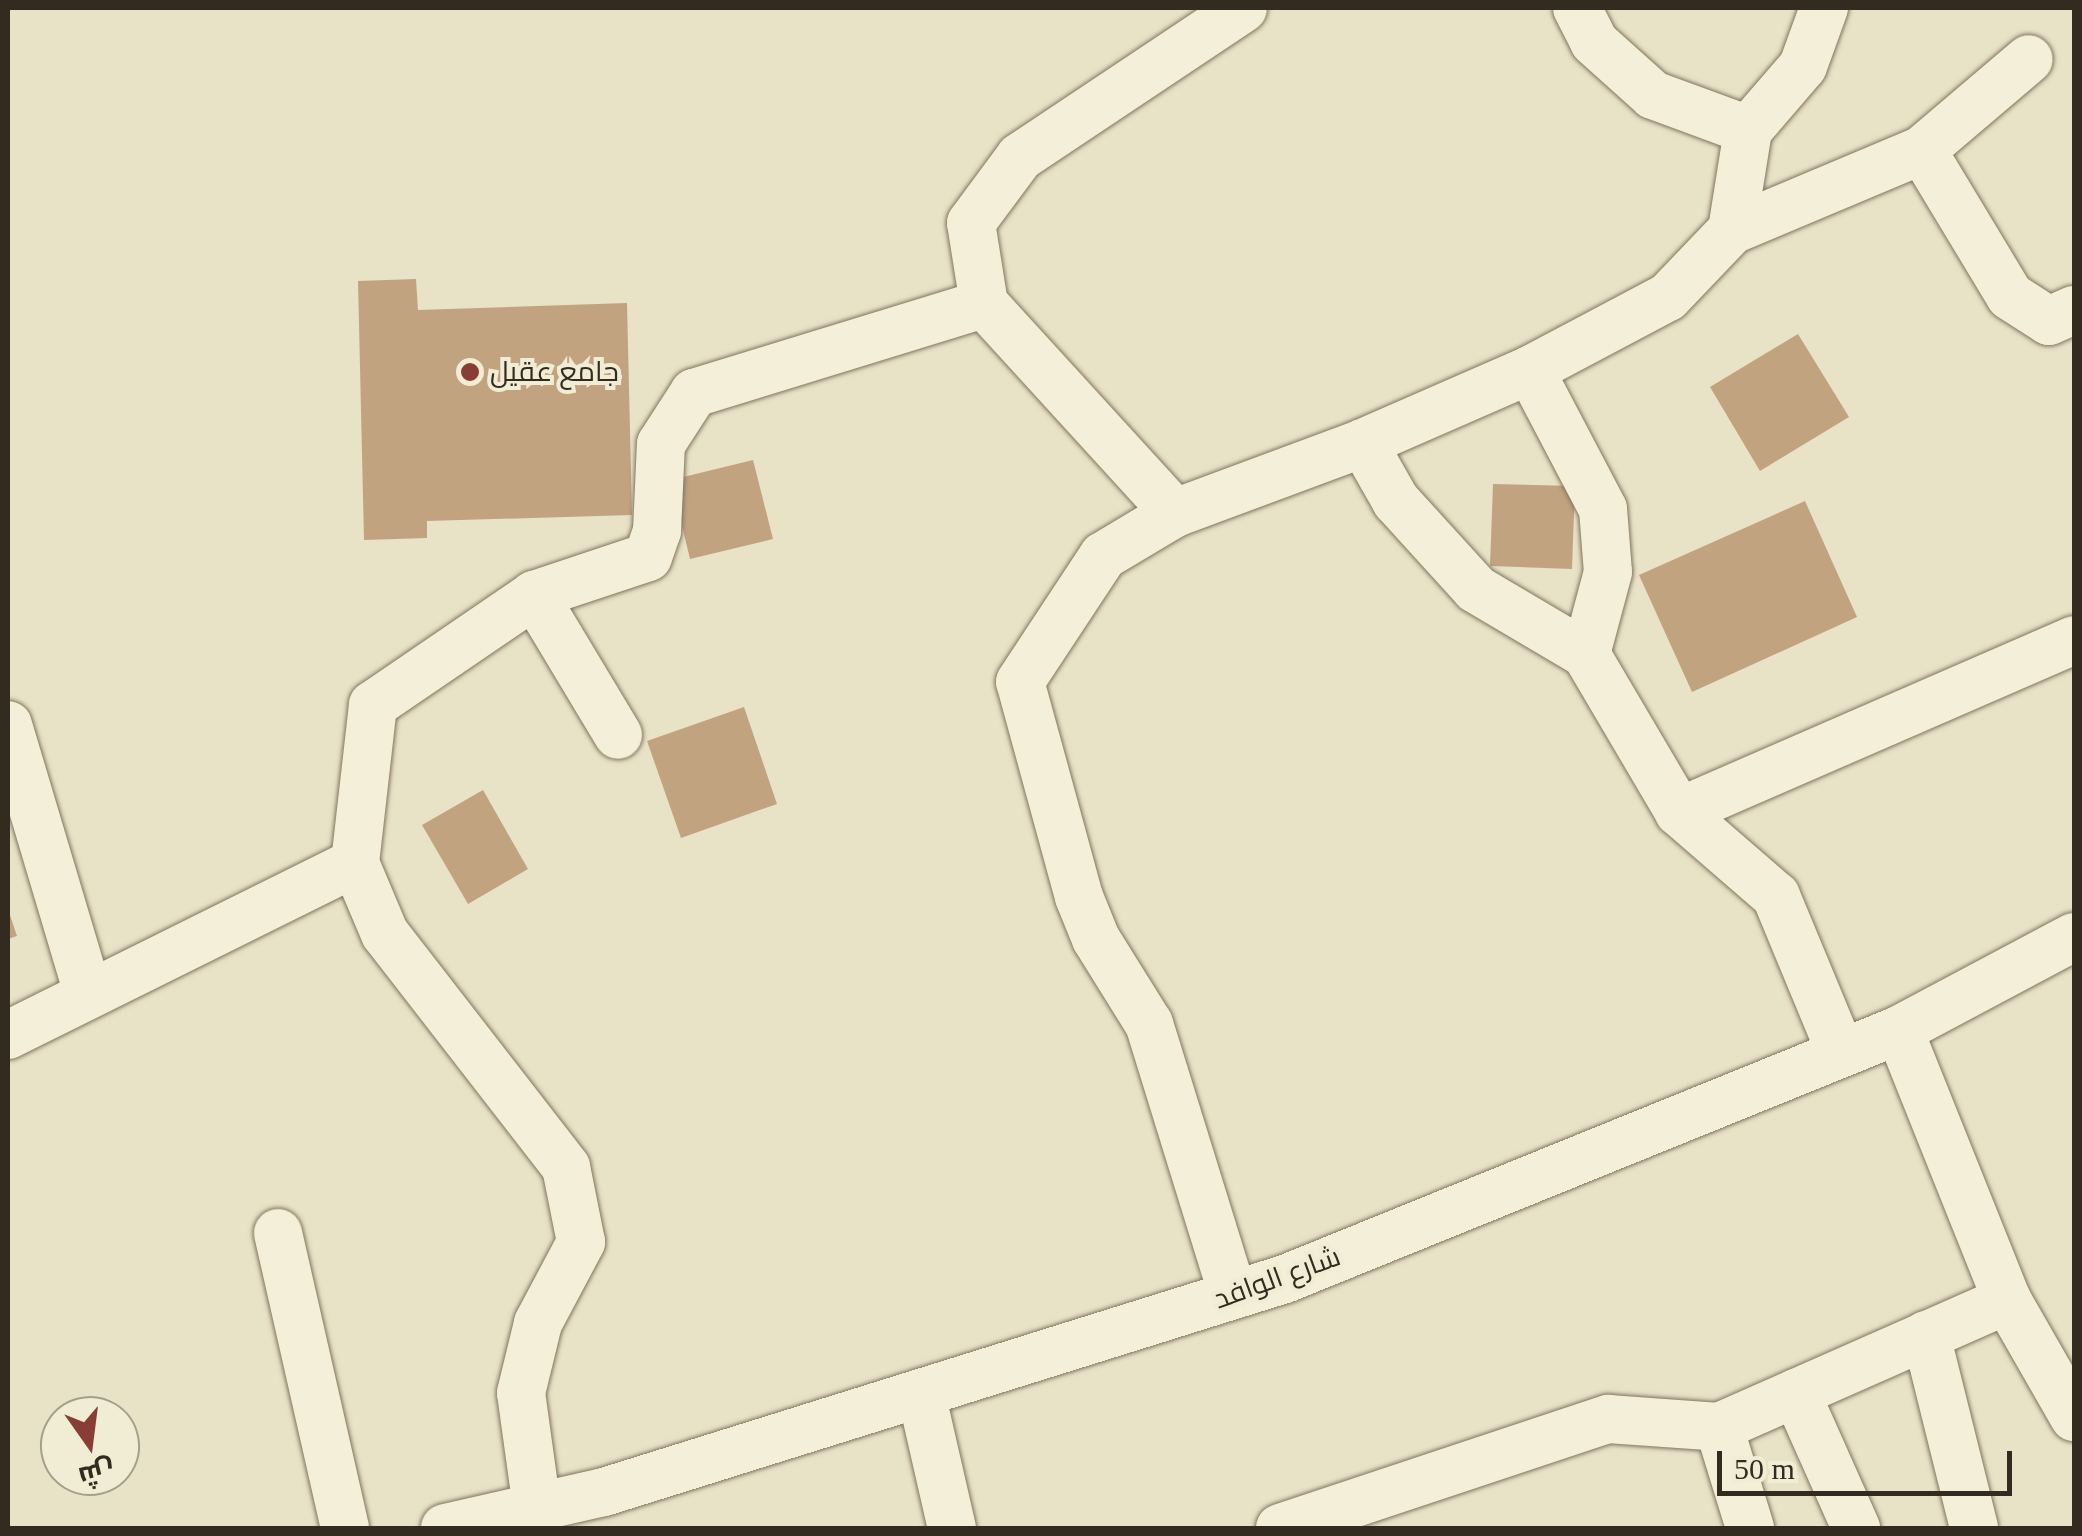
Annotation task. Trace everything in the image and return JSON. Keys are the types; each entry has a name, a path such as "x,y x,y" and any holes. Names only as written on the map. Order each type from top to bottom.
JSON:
{"street":[{"path":"1176,513 984,304 970,223 1020,157 1244,8"},
{"path":"1577,8 1594,42 1653,95 1748,130"},
{"path":"1732,230 1748,130 1803,66 1824,8"},
{"path":"1233,1295 1149,1024 1096,939 1079,897 1020,682 1103,556 1176,513 1364,443 1530,370 1668,297 1732,230 1922,150 2029,58"},
{"path":"1922,150 2010,296 2049,321 2074,310"},
{"path":"537,1508 520,1392 538,1323 581,1242 566,1166 386,934 355,863 373,705 534,595 648,557 657,531 661,444 694,392 984,304"},
{"path":"1530,370 1603,509 1608,572 1586,654"},
{"path":"1364,443 1396,502 1476,589 1586,654 1679,812 1776,896 1841,1052"},
{"path":"534,595 618,735"},
{"path":"1679,812 2074,640"},
{"path":"8,724 88,994"},
{"path":"8,1035 355,863"},
{"name":"شارع الوافد","path":"445,1528 537,1508 610,1510 921,1393 1233,1295 1899,1030 2074,937"},
{"path":"1899,1030 2007,1300 2074,1417"},
{"path":"278,1233 345,1528"},
{"path":"1280,1528 1378,1513 1608,1419 1718,1427 2007,1300"},
{"path":"1926,1335 1974,1528"},
{"path":"921,1393 952,1528"},
{"path":"1796,1393 1856,1528"},
{"path":"1718,1427 1750,1528"}],"building":[{"path":"416,279 418,310 627,303 632,515 427,521 427,538 364,540 358,281"},
{"path":"1798,334 1849,417 1760,471 1710,387"},
{"path":"753,460 773,539 690,559 671,480"},
{"path":"1493,484 1575,486 1572,569 1490,566"},
{"path":"1805,501 1857,617 1692,692 1639,575"},
{"path":"744,707 777,804 681,838 647,741"},
{"path":"483,790 528,869 468,904 422,825"},
{"path":"8,909 17,936 8,939"}],"place":[{"name":"جامع عقيل","path":"470,372"}]}
